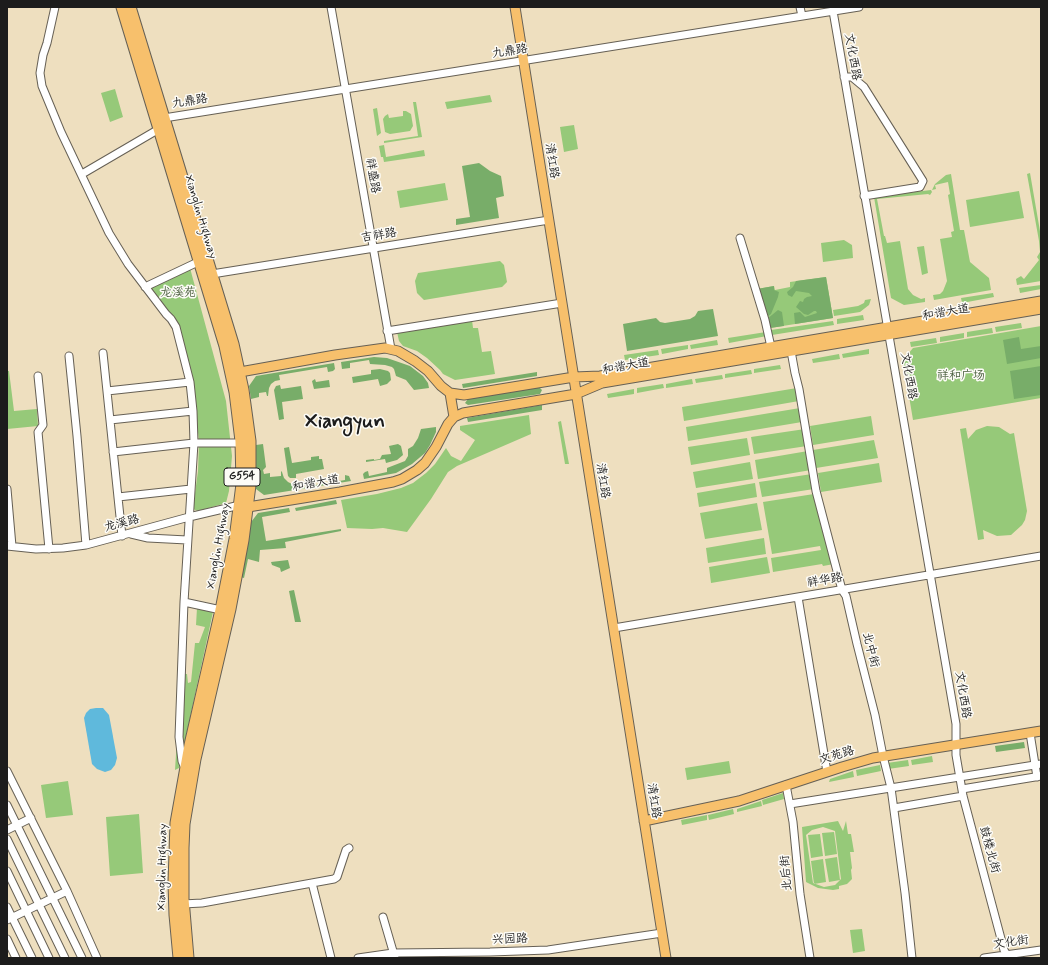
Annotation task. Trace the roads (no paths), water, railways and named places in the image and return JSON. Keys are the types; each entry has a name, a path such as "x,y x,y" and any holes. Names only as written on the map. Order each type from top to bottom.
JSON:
{"highway":[{"name":"Xianglin Highway","path":"122,7 208,275 233,344 240,372 250,441 250,469 244,506 235,586 198,747 188,799 183,848 183,904 188,958"},
{"name":"Xianglin Highway","path":"130,7 160,122 200,261 208,275 229,360 238,408 242,443 244,506 185,768 176,823 174,847 175,899 179,958"}],"main road":[{"name":"清红路","path":"515,7 666,958"},
{"name":"和谐大道","path":"244,506 340,492 402,479 417,470 436,447 445,428 454,417 463,413 576,394 602,383 791,351 1041,301"},
{"name":"和谐大道","path":"450,393 464,395 574,377 600,376 772,347 1041,309"},
{"path":"240,372 366,350 385,348 391,349 398,351 420,364 441,386 450,393 454,417"},
{"name":"文苑路","path":"644,821 739,801 826,772 883,756 1041,731"}],"street":[{"path":"55,7 43,55 40,76 50,104 110,233 126,260 145,287 166,314 172,319 176,327 190,382 194,443 187,540 179,737 182,761 185,768"},
{"name":"祥盛路","path":"331,7 391,349"},
{"path":"800,7 802,16"},
{"name":"九鼎路","path":"160,122 345,89 859,7"},
{"name":"文化西路","path":"833,11 879,286 889,331 956,724 956,745"},
{"path":"844,76 852,77 864,87 923,181 920,187 864,196"},
{"path":"82,174 160,122"},
{"name":"吉祥路","path":"208,275 549,220"},
{"path":"740,238 772,347"},
{"path":"145,287 200,261"},
{"path":"387,330 562,303"},
{"name":"北中街","path":"791,351 816,491 842,590 846,596 856,644 875,715 891,788 912,958"},
{"path":"103,354 118,497 126,535 187,540"},
{"path":"69,356 86,545"},
{"path":"38,376 43,425 38,432 49,549"},
{"path":"107,391 190,382"},
{"path":"110,420 193,411"},
{"path":"113,452 194,443 242,443"},
{"path":"7,489 9,546"},
{"path":"118,497 191,489"},
{"name":"龙溪路","path":"9,546 30,549 49,549 86,545 189,517 244,506"},
{"name":"祥华路","path":"614,628 1041,556"},
{"path":"798,597 826,772"},
{"path":"184,602 221,610"},
{"path":"894,808 1039,776 1038,764 1030,733"},
{"name":"鼓楼北街","path":"956,745 956,755 963,793 1000,936 1008,957"},
{"path":"790,804 1038,764"},
{"path":"7,771 67,891 97,958"},
{"name":"北后街","path":"786,786 795,834 800,894 810,958"},
{"path":"7,805 82,958"},
{"path":"7,830 31,818"},
{"path":"7,839 65,958"},
{"path":"183,904 202,903 329,880 337,877 343,856 349,848"},
{"path":"7,871 49,958"},
{"path":"312,883 331,958"},
{"path":"10,919 67,891"},
{"path":"7,907 10,919 32,958"},
{"path":"383,917 394,956"},
{"name":"兴园路","path":"358,958 536,951 662,933"},
{"path":"7,939 16,958"},
{"name":"文化街","path":"984,958 1008,957 1041,950"}],"water":[{"path":"103,708 109,715 117,758 115,765 111,770 105,772 97,769 92,764 84,718 90,709"}],"district":[{"name":"Xiangyun","path":"345,423"}],"park label":[{"name":"龙溪苑","path":"178,293"},
{"name":"祥和广场","path":"961,376"}]}
